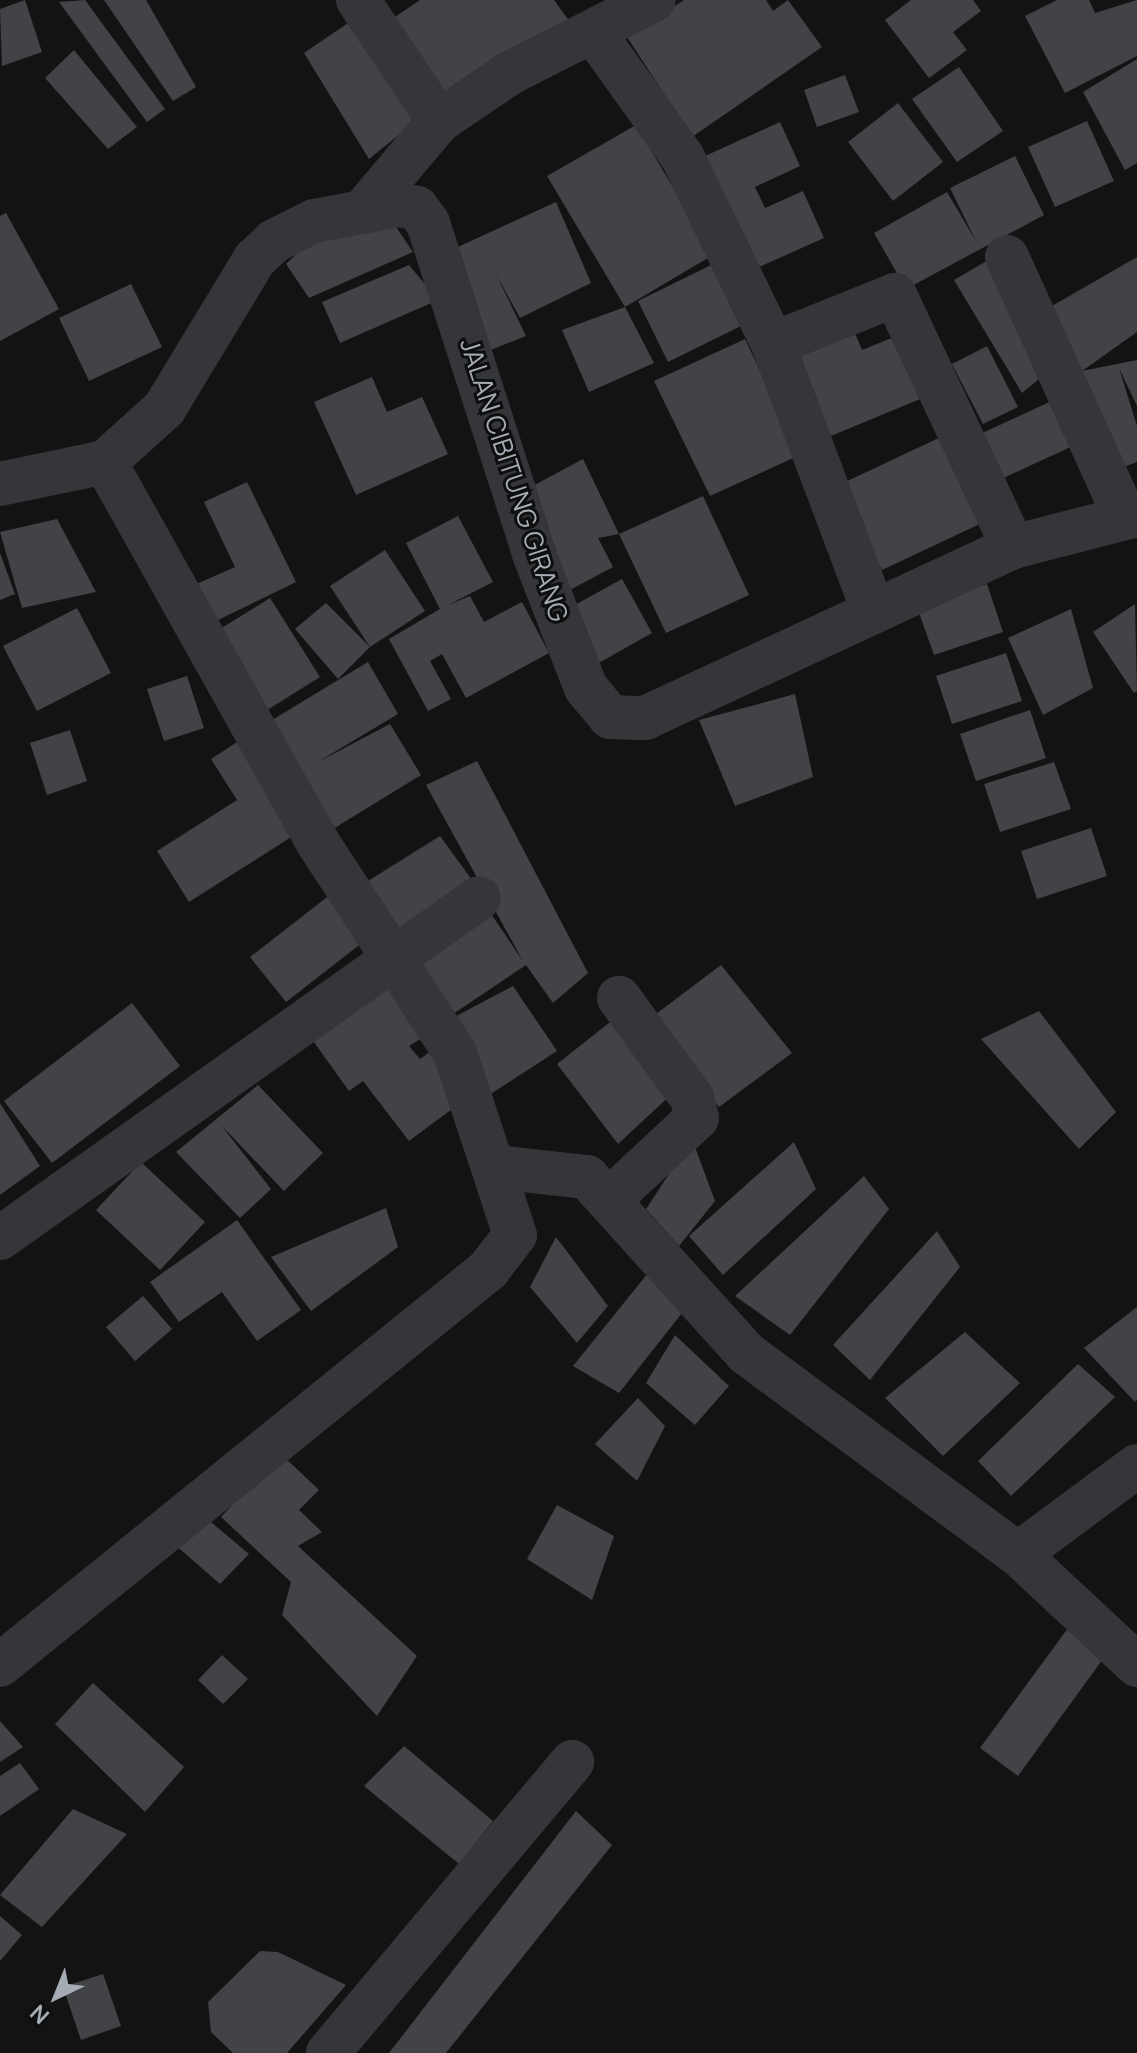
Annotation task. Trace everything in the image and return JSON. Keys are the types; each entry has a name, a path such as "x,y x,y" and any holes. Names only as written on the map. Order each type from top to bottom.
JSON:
{"street":[{"path":"358,0 439,121"},
{"path":"364,210 439,121 510,73 654,0"},
{"path":"594,33 676,144 773,344 874,612"},
{"name":"JALAN CIBITUNG GIRANG","path":"105,462 164,409 255,259 293,229 364,210 414,206 428,223 534,554 586,688 610,717 645,718 1013,547 1131,516"},
{"path":"1007,257 1131,516"},
{"path":"773,344 895,295 1013,547"},
{"path":"0,484 105,462 318,843 455,1053 514,1223 502,1257 0,1665"},
{"path":"0,1238 479,898"},
{"path":"610,1199 697,1118 692,1098 619,998"},
{"path":"495,1167 574,1171 610,1199 746,1353 1018,1554 1137,1665"},
{"path":"1018,1554 1137,1466"},
{"path":"328,2053 572,1762"}],"building":[{"path":"25,0 42,52 2,66 0,9"},
{"path":"85,0 165,109 147,122 59,2"},
{"path":"104,0 146,0 196,87 173,101"},
{"path":"420,0 554,0 573,26 450,115 389,21"},
{"path":"684,0 766,0 773,11 788,0 822,47 692,137 627,37"},
{"path":"911,0 973,0 981,11 953,32 967,50 929,78 885,20"},
{"path":"1057,0 1089,0 1095,13 1137,0 1137,56 1065,93 1025,16"},
{"path":"354,19 416,121 369,159 304,53"},
{"path":"74,50 137,127 108,149 45,78"},
{"path":"1137,59 1137,163 1125,170 1083,92"},
{"path":"959,67 1003,131 957,162 912,99"},
{"path":"845,75 859,112 817,127 804,90"},
{"path":"898,103 943,162 893,201 848,142"},
{"path":"1087,121 1114,181 1055,207 1028,147"},
{"path":"780,122 800,166 755,187 765,208 803,191 824,238 746,273 694,161"},
{"path":"636,125 713,255 625,307 547,176"},
{"path":"1015,156 1044,215 906,289 874,233 947,192 976,241 950,188"},
{"path":"556,202 591,283 520,318 496,274 526,336 483,353 447,252"},
{"path":"6,213 59,309 0,341 0,216"},
{"path":"392,221 413,252 309,298 286,264 319,233"},
{"path":"1137,257 1137,332 1082,371 1052,306"},
{"path":"990,259 1044,375 1022,393 954,280"},
{"path":"715,263 745,324 668,362 638,301"},
{"path":"409,265 438,300 340,343 322,302"},
{"path":"131,284 162,347 89,381 59,318"},
{"path":"625,307 654,363 589,392 562,330"},
{"path":"852,326 862,350 899,335 925,397 826,438 789,352"},
{"path":"745,339 800,455 710,496 654,381"},
{"path":"987,346 1018,407 983,424 952,364"},
{"path":"1137,360 1137,406 1119,368 1137,426 1137,462 1118,469 1082,371"},
{"path":"372,377 387,412 422,397 448,454 356,495 314,402"},
{"path":"1056,399 1077,444 999,480 978,435"},
{"path":"943,436 984,522 882,570 841,484"},
{"path":"583,459 619,534 598,538 613,567 568,591 516,495"},
{"path":"247,482 296,582 210,624 192,586 235,567 204,502"},
{"path":"703,496 749,595 666,633 619,534"},
{"path":"458,516 493,582 448,605 470,596 484,622 522,602 549,653 466,698 442,654 430,661 451,699 428,711 389,639 440,609 406,543"},
{"path":"57,519 96,592 22,608 0,532"},
{"path":"385,550 425,611 370,647 330,586"},
{"path":"0,553 15,594 0,600"},
{"path":"622,579 652,633 595,665 564,611"},
{"path":"987,584 1003,632 934,655 917,607"},
{"path":"270,598 320,677 264,712 215,632"},
{"path":"326,603 370,647 338,679 295,629"},
{"path":"1135,604 1137,691 1134,693 1093,632"},
{"path":"77,608 111,673 37,711 3,646"},
{"path":"1071,609 1093,688 1043,715 1008,638"},
{"path":"1006,653 1022,701 952,724 936,676"},
{"path":"368,662 398,714 316,763 390,724 421,775 333,829 272,720"},
{"path":"187,676 204,728 164,741 147,689"},
{"path":"795,694 813,777 735,806 699,720"},
{"path":"1030,710 1046,758 976,781 960,734"},
{"path":"70,730 87,781 47,795 30,743"},
{"path":"237,742 296,834 189,902 157,851 237,800 211,759"},
{"path":"477,761 588,973 553,1003 526,965 447,1018 404,956 483,902 523,961 426,785"},
{"path":"1054,762 1071,809 1000,832 984,784"},
{"path":"1091,828 1107,876 1037,899 1021,851"},
{"path":"440,836 472,880 393,934 360,886"},
{"path":"331,894 367,939 286,1002 250,957"},
{"path":"721,965 792,1053 719,1107 648,1020"},
{"path":"386,985 424,1037 409,1046 420,1059 431,1051 467,1098 409,1141 363,1081 349,1091 311,1038"},
{"path":"513,986 557,1051 489,1095 447,1021"},
{"path":"132,1003 180,1066 52,1163 4,1101"},
{"path":"1039,1011 1116,1112 1079,1149 981,1039"},
{"path":"619,1015 676,1090 618,1144 557,1064"},
{"path":"258,1085 323,1153 284,1191 221,1125 271,1189 240,1218 176,1152"},
{"path":"0,1103 40,1166 0,1195"},
{"path":"692,1139 715,1201 679,1246 646,1209"},
{"path":"794,1142 816,1189 723,1275 689,1236"},
{"path":"141,1162 205,1222 160,1270 96,1210"},
{"path":"864,1176 889,1209 790,1335 735,1296"},
{"path":"386,1208 398,1247 311,1311 271,1257"},
{"path":"237,1220 301,1310 257,1341 222,1292 179,1322 150,1282"},
{"path":"937,1231 960,1267 870,1380 833,1345"},
{"path":"556,1237 608,1306 577,1343 530,1287"},
{"path":"648,1273 686,1308 619,1393 573,1366"},
{"path":"143,1296 172,1329 135,1361 106,1327"},
{"path":"1137,1307 1137,1400 1135,1402 1084,1348"},
{"path":"965,1332 1020,1383 943,1456 885,1398"},
{"path":"675,1335 729,1386 695,1425 646,1383"},
{"path":"1078,1364 1115,1397 1011,1496 978,1461"},
{"path":"638,1398 665,1426 637,1481 595,1444"},
{"path":"280,1453 319,1490 299,1510 322,1532 298,1546 417,1656 377,1716 282,1615 291,1582 221,1517"},
{"path":"557,1505 614,1536 592,1600 527,1559"},
{"path":"205,1517 249,1554 220,1584 173,1543"},
{"path":"1071,1624 1108,1652 1018,1776 980,1748"},
{"path":"222,1655 248,1679 223,1704 198,1680"},
{"path":"93,1683 184,1767 145,1812 55,1724"},
{"path":"0,1721 23,1747 0,1762"},
{"path":"404,1746 493,1821 459,1864 364,1786"},
{"path":"20,1763 39,1789 0,1816 0,1776"},
{"path":"73,1809 127,1834 42,1927 0,1895"},
{"path":"576,1811 612,1845 446,2053 389,2053"},
{"path":"0,1916 22,1935 0,1961"},
{"path":"260,1951 278,1952 346,1985 287,2053 233,2053 211,2032 208,2002"},
{"path":"103,1974 121,2026 81,2040 63,1987"}]}
